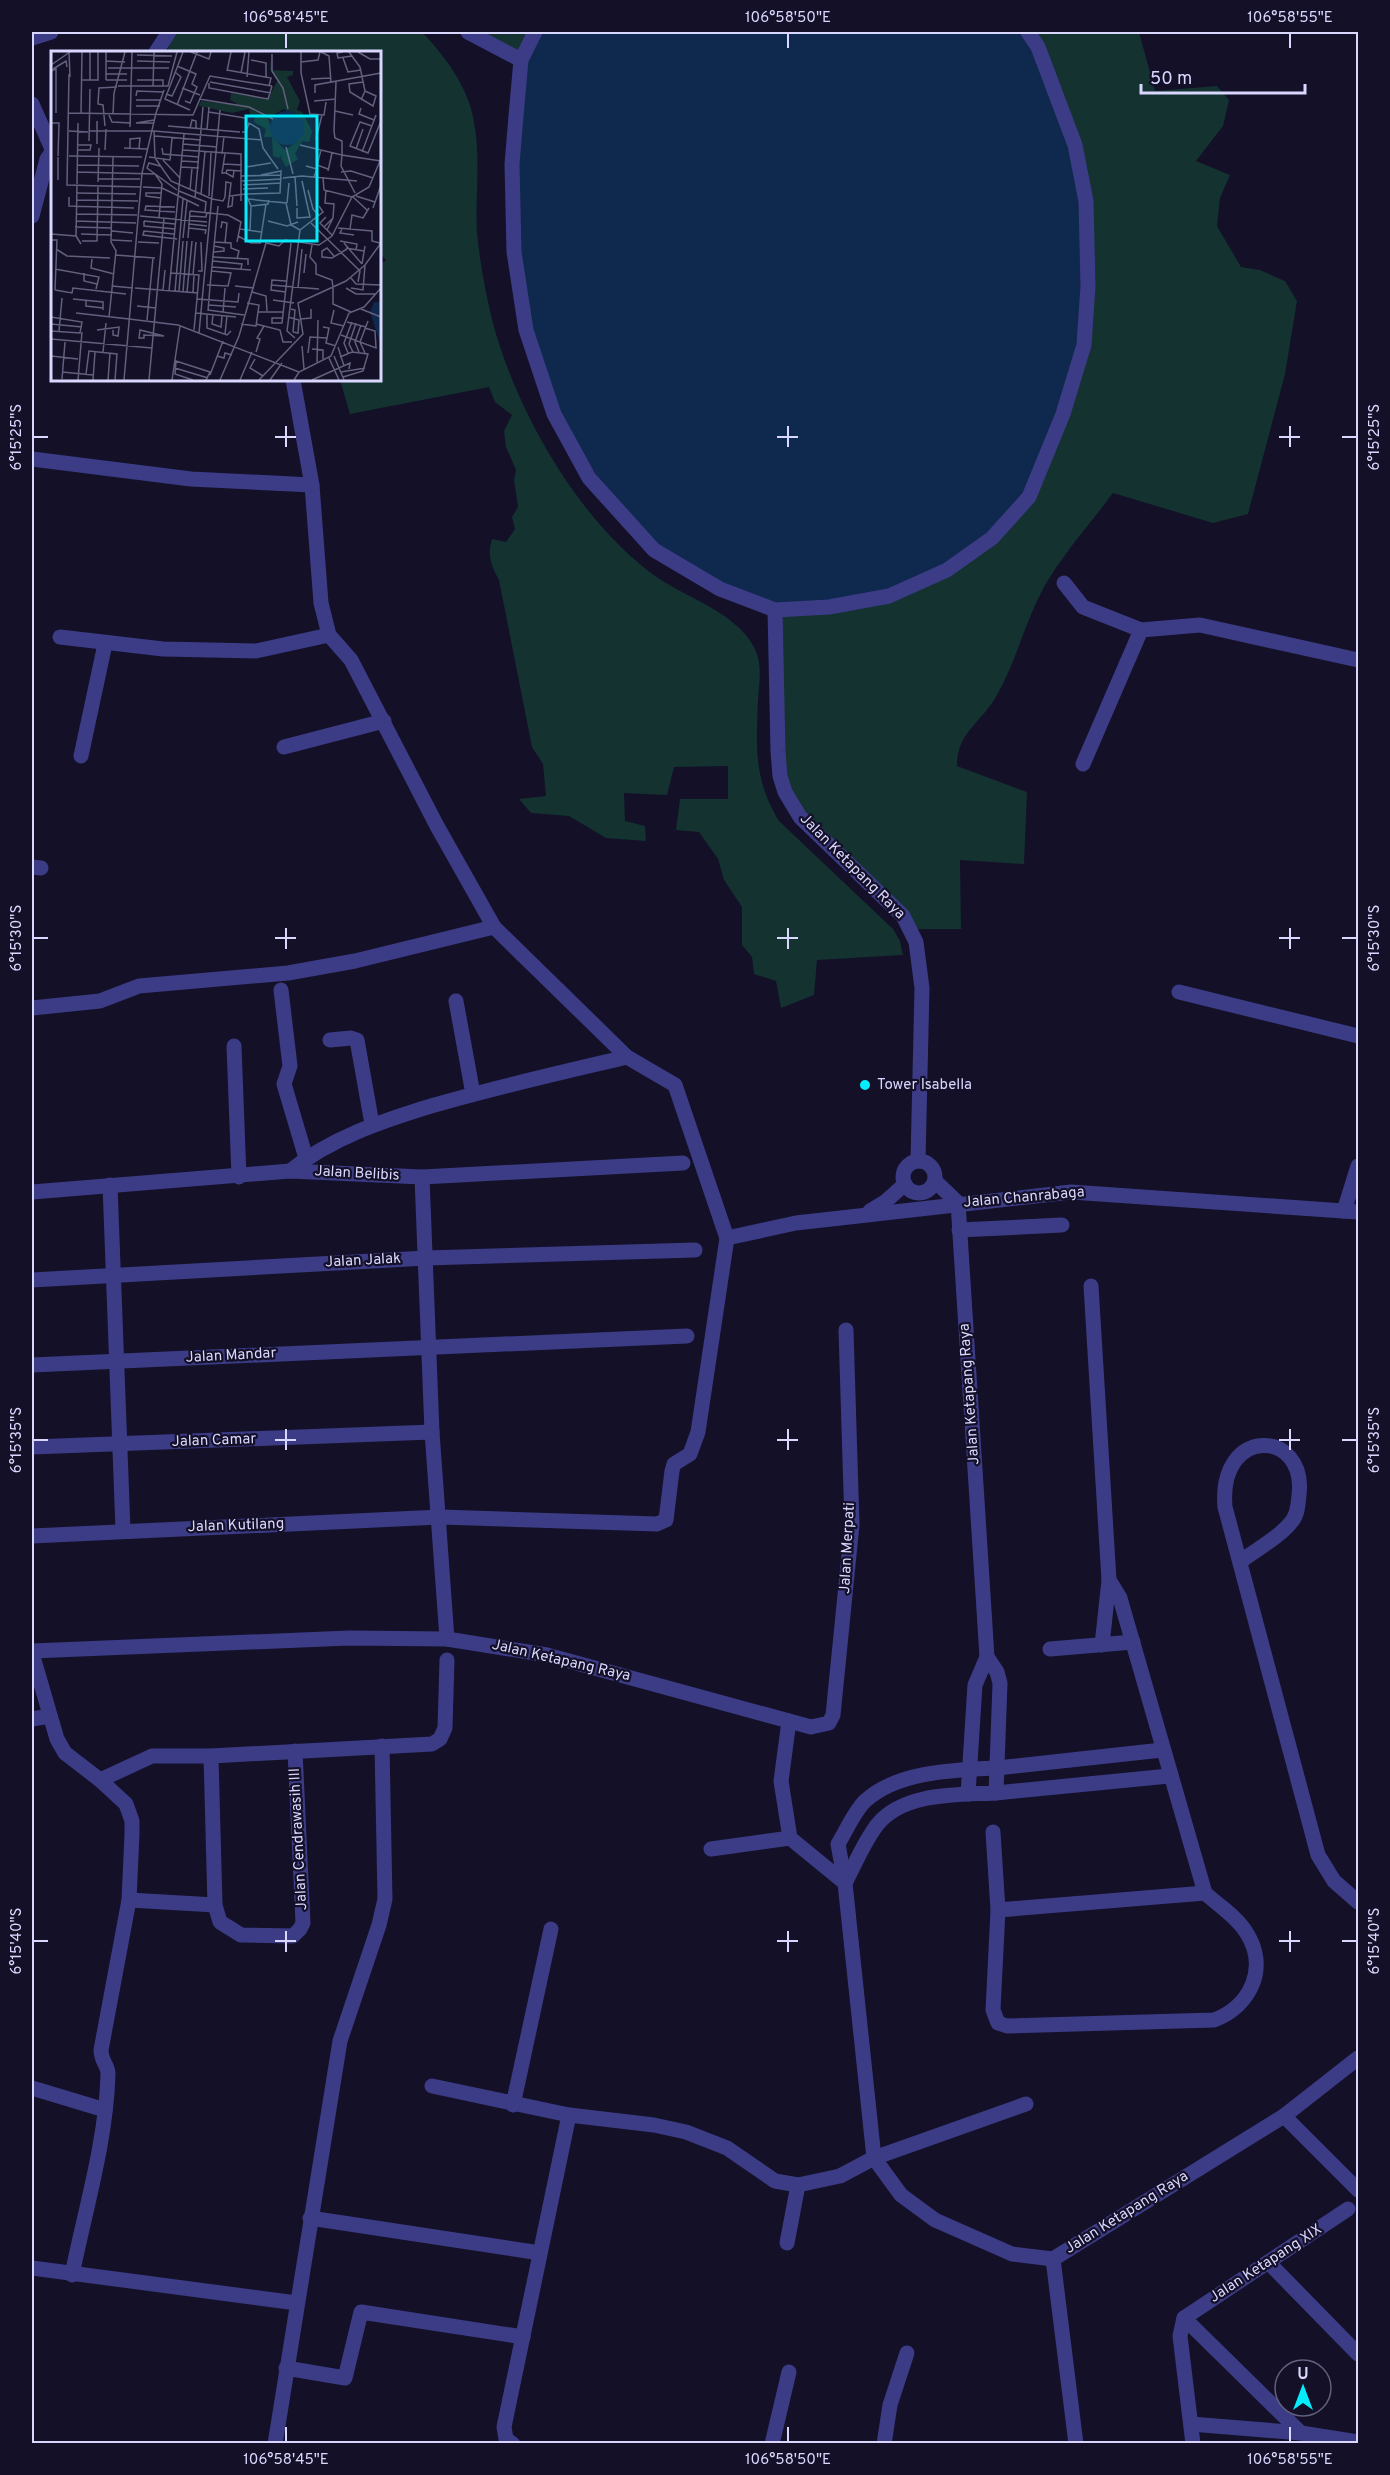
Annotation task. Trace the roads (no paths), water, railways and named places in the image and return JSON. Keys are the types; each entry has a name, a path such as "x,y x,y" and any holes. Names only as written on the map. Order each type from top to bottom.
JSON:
{"street":[{"path":"32,38 51,32"},
{"path":"157,51 169,32"},
{"path":"468,32 521,60"},
{"path":"535,32 521,60 512,164 514,252 526,330 554,414 589,478 654,550 720,589 775,610 829,607 889,596 947,570 973,552 992,538 1029,497 1063,414 1084,345 1088,286 1086,201 1075,145 1038,47 1028,32"},
{"path":"32,104 51,148"},
{"path":"32,216 51,152"},
{"path":"293,381 312,485 321,603 329,635 351,660 437,826 494,927 627,1057 675,1085 727,1238"},
{"path":"32,459 191,479 312,485"},
{"path":"1064,583 1083,607 1141,630 1200,625 1359,660"},
{"name":"Jalan Ketapang Raya","path":"775,610 778,751 780,776 785,792 800,817 903,916 916,942 922,988 918,1161 906,1169 902,1177 905,1184"},
{"path":"1083,764 1141,630"},
{"path":"60,636 105,644 163,649 256,651 329,635"},
{"path":"81,756 105,644"},
{"path":"284,747 384,721"},
{"path":"32,1008 100,1001 139,986 299,971 355,961 494,927"},
{"path":"281,990 290,1066 284,1084 306,1158"},
{"path":"1179,992 1359,1036"},
{"path":"456,1000 473,1094"},
{"path":"330,1040 351,1038 357,1040 372,1124"},
{"path":"234,1046 239,1177"},
{"path":"290,1171 306,1158 372,1124 473,1094 627,1057"},
{"path":"918,1161 928,1163 933,1167 935,1182 957,1203"},
{"name":"Jalan Belibis","path":"32,1191 239,1177 290,1171 422,1177 683,1163"},
{"path":"1351,1211 1359,1166"},
{"path":"422,1177 431,1346 432,1432 440,1517 447,1639"},
{"path":"862,1215 885,1202 905,1184 909,1190 924,1193 935,1182"},
{"path":"110,1185 123,1530"},
{"name":"Jalan Chanrabaga","path":"727,1238 796,1223 957,1203 1071,1192 1098,1192 1351,1211"},
{"name":"Jalan Ketapang Raya","path":"957,1203 987,1657 975,1685 968,1794"},
{"path":"959,1230 1062,1225"},
{"name":"Jalan Kutilang","path":"32,1536 440,1517 657,1524 666,1520 674,1464 690,1454 698,1432 727,1238"},
{"name":"Jalan Jalak","path":"32,1280 426,1258 695,1250"},
{"path":"1091,1286 1109,1580 1102,1645"},
{"name":"Jalan Merpati","path":"789,1721 816,1727 829,1722 833,1715 852,1525 846,1330"},
{"name":"Jalan Mandar","path":"32,1365 687,1336"},
{"name":"Jalan Camar","path":"32,1447 432,1432"},
{"path":"1241,1562 1284,1529 1297,1512 1300,1474 1290,1456 1277,1448 1263,1446 1242,1453 1235,1458 1225,1478 1225,1507 1318,1855 1327,1874 1359,1902"},
{"path":"993,1832 998,1910 993,2010 998,2023 1007,2026 1214,2020 1228,2014 1249,1994 1254,1984 1256,1963 1247,1933 1205,1893 1169,1776 1120,1598 1109,1580"},
{"name":"Jalan Ketapang Raya","path":"32,1652 349,1638 447,1639 520,1649 567,1660 789,1721"},
{"path":"1050,1649 1133,1642"},
{"path":"32,1652 57,1739 65,1753 126,1804 130,1812 132,1834 129,1900 101,2050 101,2060 109,2071 105,2110 72,2276"},
{"name":"Jalan Ketapang Raya","path":"987,1657 997,1672 1000,1683 996,1792"},
{"path":"100,1780 152,1756 211,1756 425,1744 440,1740 445,1728 447,1660"},
{"path":"32,1719 50,1716"},
{"path":"789,1721 781,1781 784,1816 790,1838 846,1883"},
{"path":"275,2444 340,2041 376,1936 385,1899 382,1746"},
{"path":"874,2158 846,1883 838,1844 863,1803 880,1790 900,1780 969,1769 1162,1750"},
{"name":"Jalan Cendrawasih III","path":"215,1905 220,1922 241,1935 292,1936 300,1929 303,1923 295,1751"},
{"path":"129,1900 215,1905 211,1756"},
{"path":"846,1883 878,1824 892,1812 908,1803 968,1794 1169,1776"},
{"path":"711,1849 790,1838"},
{"path":"998,1910 1205,1893"},
{"path":"513,2105 551,1929"},
{"name":"Jalan Ketapang Raya","path":"874,2158 901,2195 935,2220 1012,2254 1053,2259 1284,2116 1359,2058"},
{"path":"432,2086 513,2105 686,2132 727,2148 775,2181 798,2185 840,2176 874,2158 1026,2104"},
{"path":"32,2088 105,2110"},
{"path":"513,2444 506,2439 504,2427 569,2115"},
{"path":"1284,2116 1359,2190"},
{"path":"787,2243 798,2185"},
{"name":"Jalan Ketapang XIX","path":"1184,2318 1348,2209"},
{"path":"310,2218 540,2253"},
{"path":"1053,2259 1076,2444"},
{"path":"1269,2263 1359,2354"},
{"path":"32,2268 72,2276 297,2303"},
{"path":"286,2368 345,2378 361,2312 523,2337"},
{"path":"1184,2318 1180,2336 1193,2444"},
{"path":"1184,2318 1301,2433"},
{"path":"884,2444 890,2405 907,2354"},
{"path":"772,2444 789,2372"},
{"path":"1191,2424 1301,2433 1359,2442"}],"water":[{"path":"535,32 1028,32 1038,47 1086,201 1084,345 1029,497 992,538 889,596 775,610 720,589 632,526 554,414 515,253 521,60"}],"place":[{"name":"Tower Isabella","path":"865,1085"}]}
